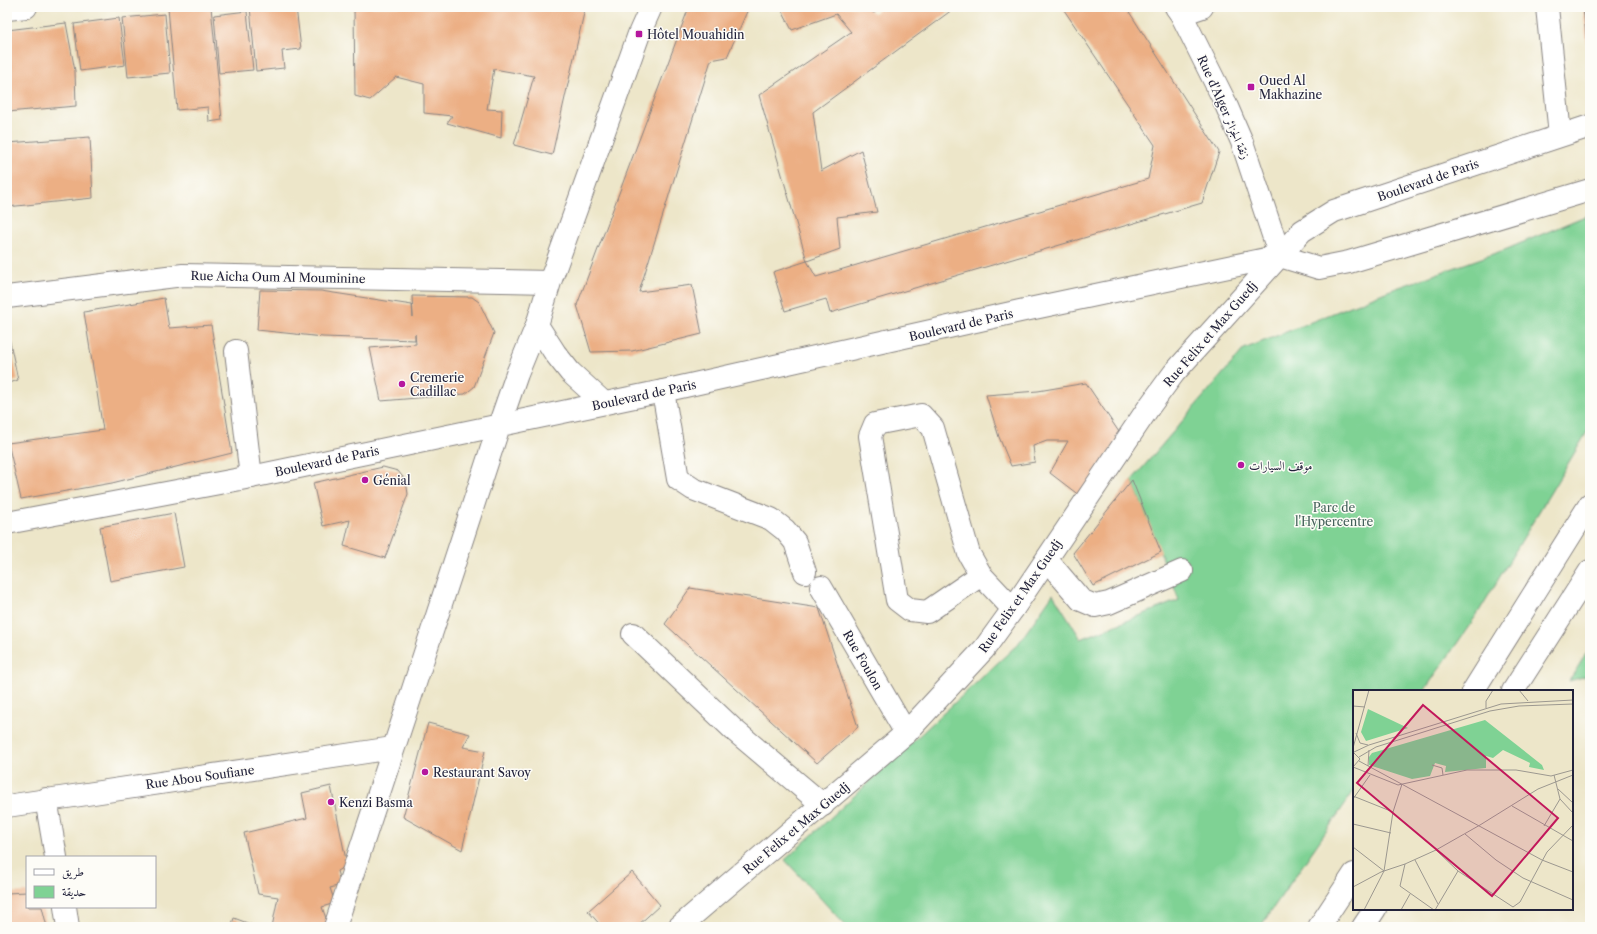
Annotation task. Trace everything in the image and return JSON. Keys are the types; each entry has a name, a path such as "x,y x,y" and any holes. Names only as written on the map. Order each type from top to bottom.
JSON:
{"main road":[{"path":"7,9 26,7"},
{"path":"335,927 392,748 473,511 499,426 517,374 537,325 550,282 639,34 651,7"},
{"path":"1179,11 1202,7"},
{"path":"1546,7 1560,135"},
{"name":"Rue d'Alger زنقة الجزائر","path":"1179,11 1224,100 1242,142 1280,256"},
{"name":"Boulevard de Paris","path":"1280,256 1302,231 1334,212 1590,126"},
{"name":"Boulevard de Paris","path":"7,523 250,477 499,426 664,391 1012,313 1280,256 1318,268 1334,265 1590,190"},
{"name":"Rue Felix et Max Guedj","path":"679,927 906,733 984,649 1013,610 1149,407 1174,373 1280,256"},
{"name":"Rue Aicha Oum Al Mouminine","path":"7,297 183,275 550,282"},
{"path":"537,325 555,353 570,372 604,403"},
{"path":"236,351 250,477"},
{"path":"664,391 678,479 694,489 771,519 785,530 795,542 805,572"},
{"path":"981,575 927,612 910,610 897,600 870,436 876,424 921,414 933,428 969,554 981,575 1013,610"},
{"path":"1474,690 1590,504"},
{"path":"1047,560 1081,600 1095,606 1109,602 1182,571"},
{"path":"1514,690 1590,571"},
{"name":"Rue Foulon","path":"821,587 906,733"},
{"path":"633,634 734,730 823,805"},
{"name":"Rue Abou Soufiane","path":"7,806 392,748"},
{"path":"46,799 56,856"},
{"path":"1319,927 1353,876"},
{"path":"65,908 68,927"},
{"path":"1363,927 1374,910"}],"green space":[{"name":"Parc de l'Hypercentre","path":"1590,214 1590,427 1478,613 1425,690 1353,690 1353,792 1260,927 847,927 785,860 1018,644 1053,594 1081,639 1179,600 1132,480 1244,349 1388,291 1507,249"},
{"path":"1590,648 1590,675 1569,681"}],"building":[{"path":"211,7 222,120 209,122 208,107 177,110 168,8"},
{"path":"250,7 296,7 301,49 282,51 284,68 256,71"},
{"path":"354,7 579,7 584,13 552,155 514,145 534,76 494,69 487,109 502,110 501,138 447,123 452,116 424,113 424,84 396,77 370,100 355,96"},
{"path":"689,7 749,7 727,57 711,60 639,292 692,285 702,334 632,351 591,352 577,305"},
{"path":"780,7 866,7 874,13 881,7 956,7 813,112 821,171 861,150 877,212 837,217 840,249 807,261 759,95 851,32 836,14 792,30"},
{"path":"1062,7 1126,7 1219,152 1202,203 830,313 826,299 785,311 773,272 807,261 816,277 1148,179 1155,145"},
{"path":"1583,7 1590,7 1590,63 1589,63"},
{"path":"247,11 253,70 219,73 214,15"},
{"path":"165,14 170,73 128,77 122,18"},
{"path":"119,18 125,65 80,71 74,24"},
{"path":"66,23 75,71 76,106 7,112 7,30"},
{"path":"90,137 93,198 7,207 7,143"},
{"path":"260,290 321,291 412,305 413,317 412,296 472,297 479,302 494,333 474,387 465,394 381,401 370,348 416,344 415,334 415,340 323,337 257,330"},
{"path":"164,298 169,328 211,325 232,453 112,483 21,499 8,443 103,430 84,312"},
{"path":"7,328 18,380 7,384"},
{"path":"1086,383 1121,435 1080,496 1050,473 1068,441 1047,441 1033,446 1035,462 1011,466 999,437 986,395 1038,391"},
{"path":"383,467 398,471 406,481 408,494 385,558 344,546 350,520 323,526 313,483"},
{"path":"1132,480 1161,552 1093,586 1073,553"},
{"path":"174,513 184,567 110,581 100,527"},
{"path":"690,588 819,608 858,727 817,763 665,624"},
{"path":"428,723 470,734 463,747 485,751 462,850 403,817"},
{"path":"331,786 347,865 337,871 341,885 330,888 335,903 322,907 328,924 319,927 272,927 278,897 258,894 244,833 307,818 302,793"},
{"path":"632,872 660,905 636,927 602,927 588,911"},
{"path":"26,892 26,908 42,908 47,927 7,927 7,893"},
{"path":"234,918 258,927 231,927"}],"place":[{"name":"Hôtel Mouahidin","path":"639,34"},
{"name":"Oued Al Makhazine","path":"1251,87"},
{"name":"Cremerie Cadillac","path":"402,384"},
{"name":"موقف السيارات","path":"1241,465"},
{"name":"Génial","path":"365,480"},
{"name":"Restaurant Savoy","path":"425,772"},
{"name":"Kenzi Basma","path":"331,802"}]}
